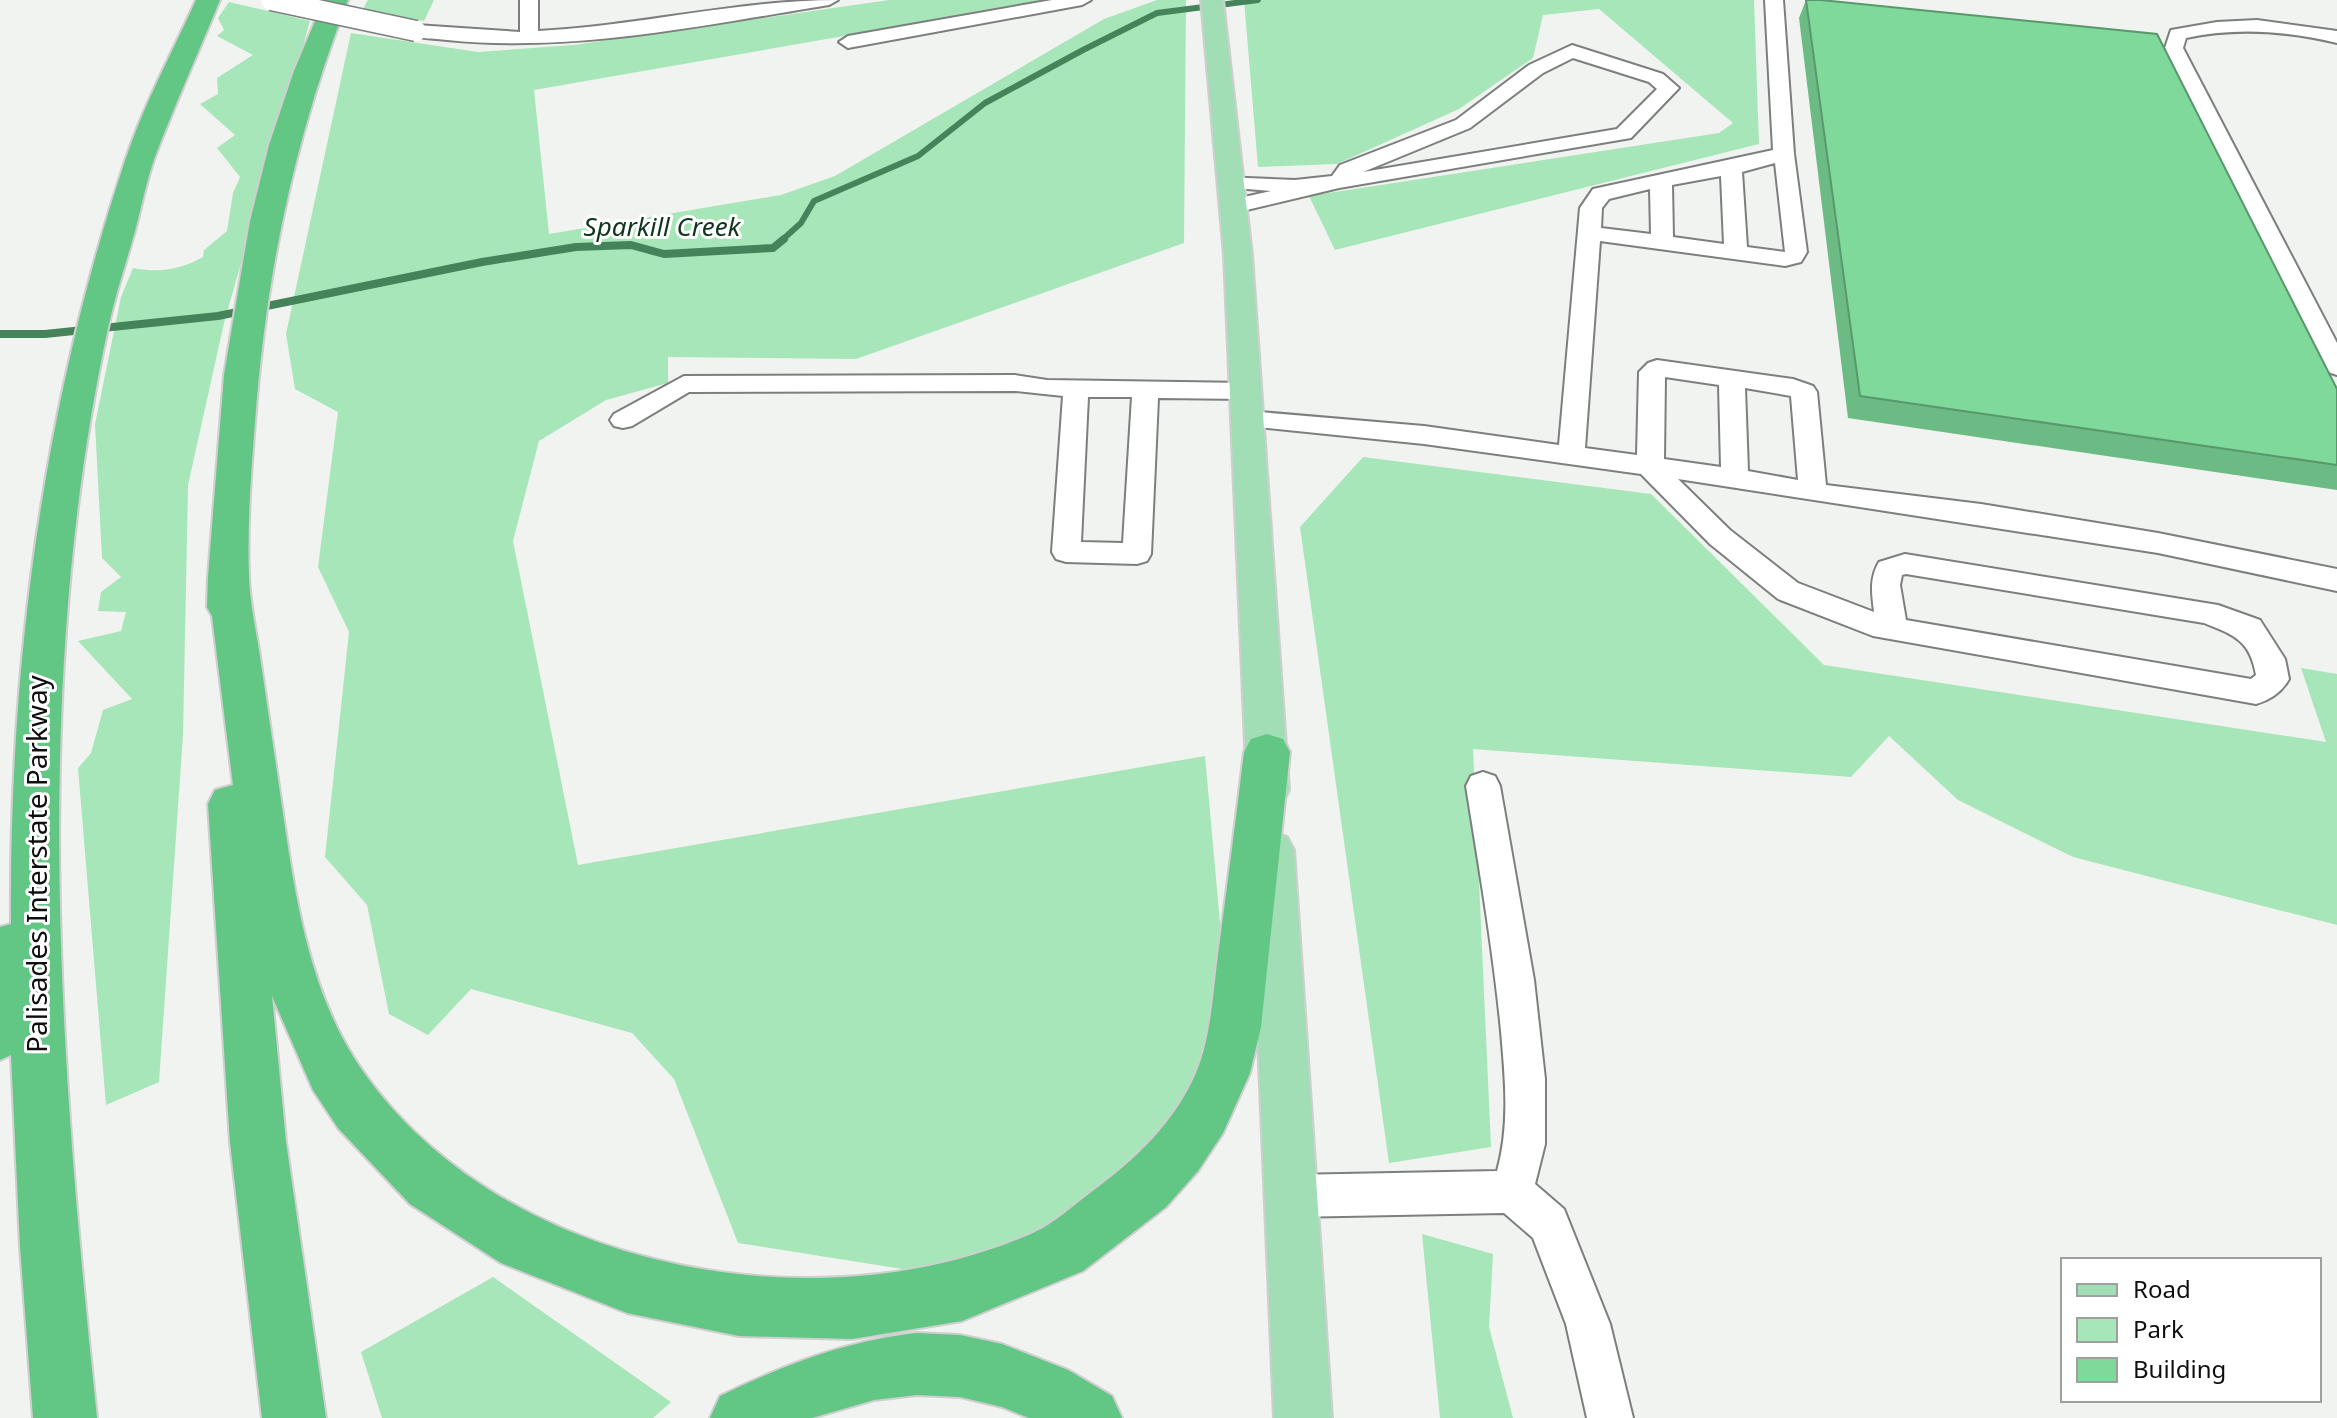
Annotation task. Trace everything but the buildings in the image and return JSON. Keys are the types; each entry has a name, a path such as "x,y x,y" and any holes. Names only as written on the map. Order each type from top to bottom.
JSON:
{"highway":[{"name":"Palisades Interstate Parkway","path":"65,1418 44,1198 36,1074 31,863 36,689 47,545 77,358 111,229 146,127 208,0"},
{"path":"294,1418 258,1142 238,915 229,729 228,577 235,449 246,341 256,280 290,130 336,0"},
{"path":"228,577 265,859 278,929 295,990 337,1080 376,1133 419,1175 510,1236 614,1281 719,1304 769,1309 850,1308 970,1288 1047,1259 1109,1220 1133,1200 1170,1162 1197,1127 1226,1067 1235,1027 1267,752"},
{"path":"0,1035 36,689"},
{"path":"742,1418 787,1394 830,1377 912,1364 952,1365 990,1371 1049,1393 1090,1418"}],"main road":[{"path":"1212,0 1232,194 1248,405 1303,1418"}],"street":[{"path":"271,0 416,31 529,37 743,6 829,0"},
{"path":"529,0 529,37"},
{"path":"848,42 1082,0"},
{"path":"1588,233 1785,259 1796,252 1784,154 1774,0"},
{"path":"2337,37 2261,26 2210,26 2178,34 2174,48 2337,367"},
{"path":"1232,194 1339,182 1624,134 1669,88 1656,78 1572,51 1536,69 1463,124 1348,170 1339,182"},
{"path":"1571,456 1591,208 1601,194 1784,154"},
{"path":"1731,168 1736,252"},
{"path":"1661,179 1662,242"},
{"path":"2309,313 2337,318"},
{"path":"1813,493 1804,392 1793,387 1657,368 1652,372 1650,467 1720,537 1788,591 1892,629 2256,692 2273,679 2269,659 2249,628 2207,613 1905,564 1889,569 1887,577 1892,629"},
{"path":"1732,378 1735,478"},
{"path":"623,420 684,384 1015,383 1047,388 1145,390 1424,435 1735,478 1813,493 2010,518 2158,543 2337,580"},
{"path":"1076,389 1066,552 1137,554 1145,390"},
{"path":"1483,786 1515,980 1525,1079 1525,1144 1512,1192"},
{"path":"1290,1196 1512,1192 1549,1224 1588,1324 1610,1418"}],"green space":[{"path":"368,0 434,0 424,21 363,9"},
{"path":"889,0 1051,0 534,90 549,234 781,195 835,176 1104,19 1157,0 1186,0 1184,243 856,359 668,357 668,383 606,400 539,441 513,541 578,865 1205,756 1221,934 1219,1020 1189,1097 1109,1195 1026,1248 915,1271 738,1243 674,1079 632,1033 471,989 428,1035 389,1014 367,905 325,857 349,632 318,567 338,412 295,389 286,334 351,33 478,52 574,45"},
{"path":"1244,0 1754,0 1759,144 1335,250 1309,196 1719,133 1733,123 1599,9 1543,15 1533,58 1459,109 1337,164 1258,167"},
{"path":"229,2 310,21 224,323 188,485 183,735 159,1082 106,1105 78,768 91,753 103,710 132,699 78,641 121,631 126,612 98,611 101,592 121,577 102,558 95,424 121,297 133,268 161,270 186,265 203,257 204,250 227,231 233,193 240,177 217,148 235,135 200,104 218,94 217,78 253,55 217,36 224,30 218,18"},
{"path":"1363,457 1651,494 1824,665 2326,742 2301,668 2337,674 2337,925 2073,857 1958,800 1889,736 1851,777 1473,749 1491,1147 1389,1163 1300,527"},
{"path":"1422,1234 1493,1254 1489,1327 1513,1418 1440,1418"},
{"path":"493,1277 671,1402 653,1418 382,1418 361,1352"}],"waterway":[{"name":"Sparkill Creek","path":"781,241 801,223 814,201 918,156 985,103 1083,50 1157,13 1258,0"},
{"name":"Sparkill Creek","path":"0,334 45,334 218,316 482,262 576,247 631,245 664,254 773,248 784,239"}]}
